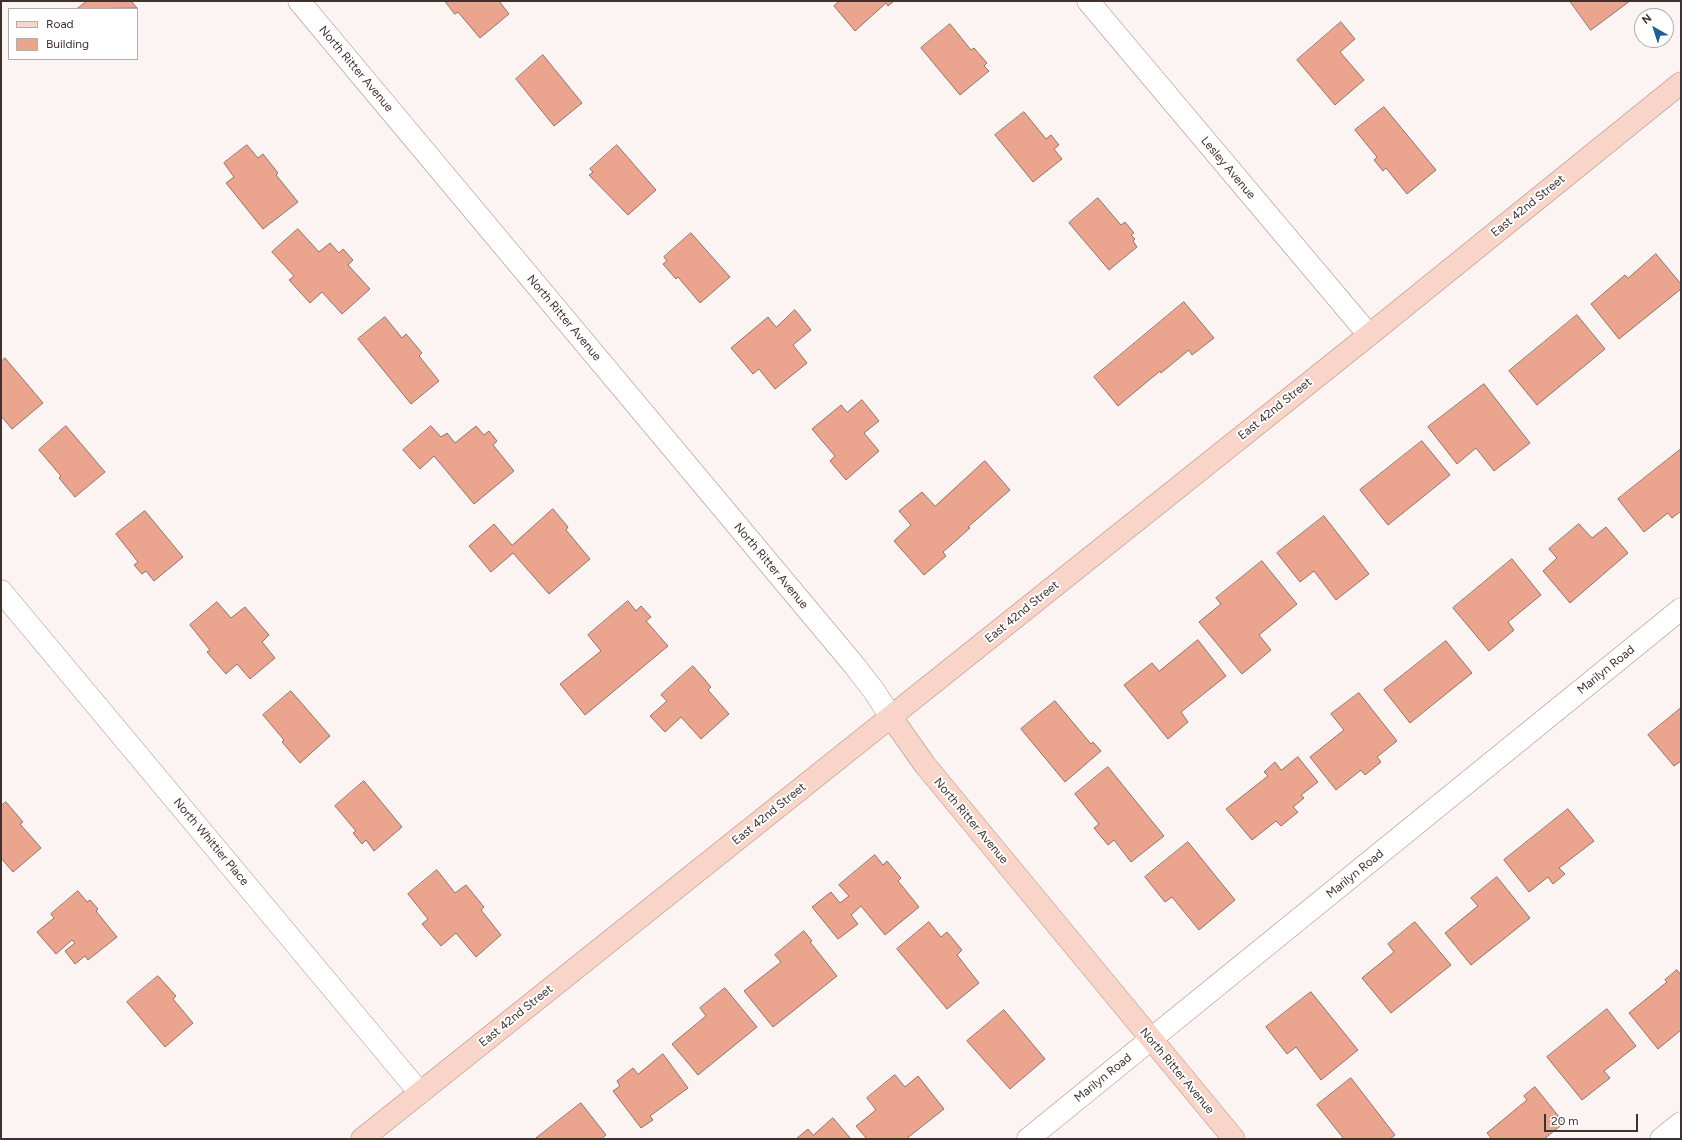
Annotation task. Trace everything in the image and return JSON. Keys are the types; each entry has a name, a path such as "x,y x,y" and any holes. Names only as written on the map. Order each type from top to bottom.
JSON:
{"street":[{"name":"North Ritter Avenue","path":"299,1 854,665 874,691 925,765 1234,1139"},
{"name":"Lesley Avenue","path":"1088,1 1368,335"},
{"name":"East 42nd Street","path":"362,1139 1681,83"},
{"name":"North Whittier Place","path":"1,591 420,1093"},
{"name":"Marilyn Road","path":"1028,1139 1681,610"},
{"path":"1661,1139 1681,1122"}],"building":[{"path":"87,1 131,1 137,8 78,8"},
{"path":"445,1 499,1 509,14 480,38 458,12 455,14"},
{"path":"840,1 894,1 888,6 886,3 855,31 834,6"},
{"path":"1570,1 1630,1 1591,30"},
{"path":"1341,22 1355,39 1340,52 1364,80 1335,105 1297,60"},
{"path":"950,24 971,50 974,48 987,63 984,66 989,71 960,95 921,48"},
{"path":"543,55 582,103 554,126 516,79"},
{"path":"1384,107 1436,170 1407,194 1386,168 1383,171 1374,160 1377,157 1355,130"},
{"path":"1024,112 1046,139 1051,135 1059,145 1054,149 1062,159 1033,182 995,135"},
{"path":"247,145 258,158 263,154 278,173 276,175 298,202 263,229 226,183 234,177 224,163"},
{"path":"617,145 656,190 628,215 589,175 593,172 590,169"},
{"path":"1098,198 1121,225 1125,222 1134,233 1131,235 1135,239 1133,241 1137,247 1109,270 1069,223"},
{"path":"298,229 319,252 330,243 339,253 343,249 353,260 348,265 370,289 342,314 322,292 310,303 289,280 294,276 272,252"},
{"path":"691,233 730,277 700,303 678,277 676,279 663,264 667,261 664,257"},
{"path":"1656,254 1681,284 1681,289 1619,339 1591,304 1625,275 1628,278"},
{"path":"1184,302 1214,338 1192,355 1189,350 1161,373 1160,371 1118,406 1094,377"},
{"path":"795,310 811,330 793,345 807,363 775,389 759,369 753,374 731,348 768,317 776,327"},
{"path":"1577,315 1605,349 1537,405 1509,371"},
{"path":"385,317 402,338 406,334 422,353 419,356 439,381 411,404 358,339"},
{"path":"5,358 43,403 12,429 1,416 1,362"},
{"path":"1484,384 1530,443 1494,471 1476,448 1457,464 1428,427"},
{"path":"862,400 879,421 864,433 879,451 846,480 830,461 835,456 812,429 841,405 847,412"},
{"path":"66,426 105,472 75,497 59,478 61,476 39,450"},
{"path":"431,426 441,437 447,433 455,443 476,426 484,435 489,431 497,441 493,445 514,471 474,504 434,456 420,469 403,450"},
{"path":"1422,441 1450,475 1388,525 1360,490"},
{"path":"1681,449 1681,511 1672,518 1668,513 1644,532 1618,499"},
{"path":"985,461 1010,490 968,527 970,528 943,552 946,556 924,575 894,541 911,525 899,511 922,492 935,506"},
{"path":"553,509 568,527 566,530 590,559 549,594 513,553 491,572 469,546 494,524 512,545"},
{"path":"145,511 183,557 154,581 146,571 142,574 134,565 138,562 116,534"},
{"path":"1324,516 1369,574 1336,600 1314,571 1300,582 1277,553"},
{"path":"1579,524 1592,538 1606,527 1628,553 1570,603 1543,571 1557,558 1549,549"},
{"path":"1512,559 1541,595 1508,622 1514,630 1489,651 1453,608"},
{"path":"1262,561 1297,604 1259,635 1271,650 1242,674 1199,622 1221,604 1216,598"},
{"path":"628,601 636,611 641,606 651,617 646,621 668,646 585,715 560,684 601,651 588,635"},
{"path":"217,602 231,618 245,607 269,635 262,642 275,658 250,679 237,664 226,674 207,652 210,650 190,625"},
{"path":"1198,640 1226,676 1181,712 1188,722 1168,739 1124,685 1152,663 1159,671"},
{"path":"1446,641 1472,673 1410,723 1384,690"},
{"path":"693,666 711,687 708,690 729,714 701,739 681,717 665,732 650,716 667,701 661,695"},
{"path":"291,691 330,736 300,763 282,742 284,740 263,715"},
{"path":"1359,693 1397,741 1377,757 1381,762 1365,775 1361,770 1336,790 1310,757 1344,730 1331,714"},
{"path":"1055,701 1091,744 1093,742 1101,751 1065,782 1021,729"},
{"path":"1681,708 1681,761 1674,766 1648,735"},
{"path":"1298,757 1318,782 1301,795 1304,798 1293,807 1298,812 1281,826 1276,821 1252,840 1226,809 1268,776 1264,772 1275,762 1281,770"},
{"path":"1108,767 1164,836 1131,862 1114,840 1108,845 1094,828 1099,824 1075,794"},
{"path":"364,781 402,827 374,851 366,840 362,844 353,833 356,831 335,806"},
{"path":"6,802 23,822 20,824 41,848 13,872 1,858 1,806"},
{"path":"1568,809 1594,841 1559,868 1565,874 1553,884 1548,877 1529,892 1504,860"},
{"path":"1188,842 1235,900 1199,930 1172,897 1165,902 1145,877"},
{"path":"875,855 883,865 887,861 901,878 898,881 919,907 885,935 861,906 851,915 858,924 838,939 812,907 831,892 840,903 849,896 839,885"},
{"path":"437,870 455,893 466,885 484,907 481,910 501,935 476,957 456,933 441,946 422,924 428,919 408,894"},
{"path":"1497,877 1530,918 1471,965 1445,933 1478,906 1471,898"},
{"path":"78,891 87,902 90,900 98,909 96,911 117,937 88,960 85,956 75,964 65,951 75,943 72,940 56,954 37,932 54,918 51,914"},
{"path":"929,922 941,937 947,932 962,950 957,955 979,983 947,1009 897,949"},
{"path":"1415,922 1451,965 1391,1013 1362,978 1394,952 1388,944"},
{"path":"804,931 812,941 810,942 837,976 773,1027 744,991 781,962 775,955"},
{"path":"1677,970 1681,975 1681,1030 1658,1049 1629,1013 1667,982 1665,980"},
{"path":"158,976 176,996 173,999 193,1023 165,1047 127,1002"},
{"path":"725,988 757,1027 698,1075 672,1044 706,1016 700,1008"},
{"path":"1311,992 1358,1050 1321,1080 1296,1047 1287,1054 1266,1027"},
{"path":"1607,1009 1636,1046 1604,1071 1610,1078 1582,1100 1547,1057"},
{"path":"1004,1010 1045,1059 1010,1089 967,1041"},
{"path":"663,1054 688,1088 650,1116 653,1120 641,1128 613,1091 620,1086 617,1081 633,1068 638,1074"},
{"path":"895,1075 905,1087 918,1076 944,1109 906,1139 867,1139 856,1126 876,1110 867,1098"},
{"path":"1351,1078 1395,1135 1390,1139 1344,1139 1317,1105"},
{"path":"1535,1087 1564,1123 1544,1139 1492,1139 1487,1133 1527,1100 1524,1096"},
{"path":"581,1103 606,1135 601,1139 535,1139"},
{"path":"833,1118 851,1139 796,1139 808,1129 813,1135"}]}
